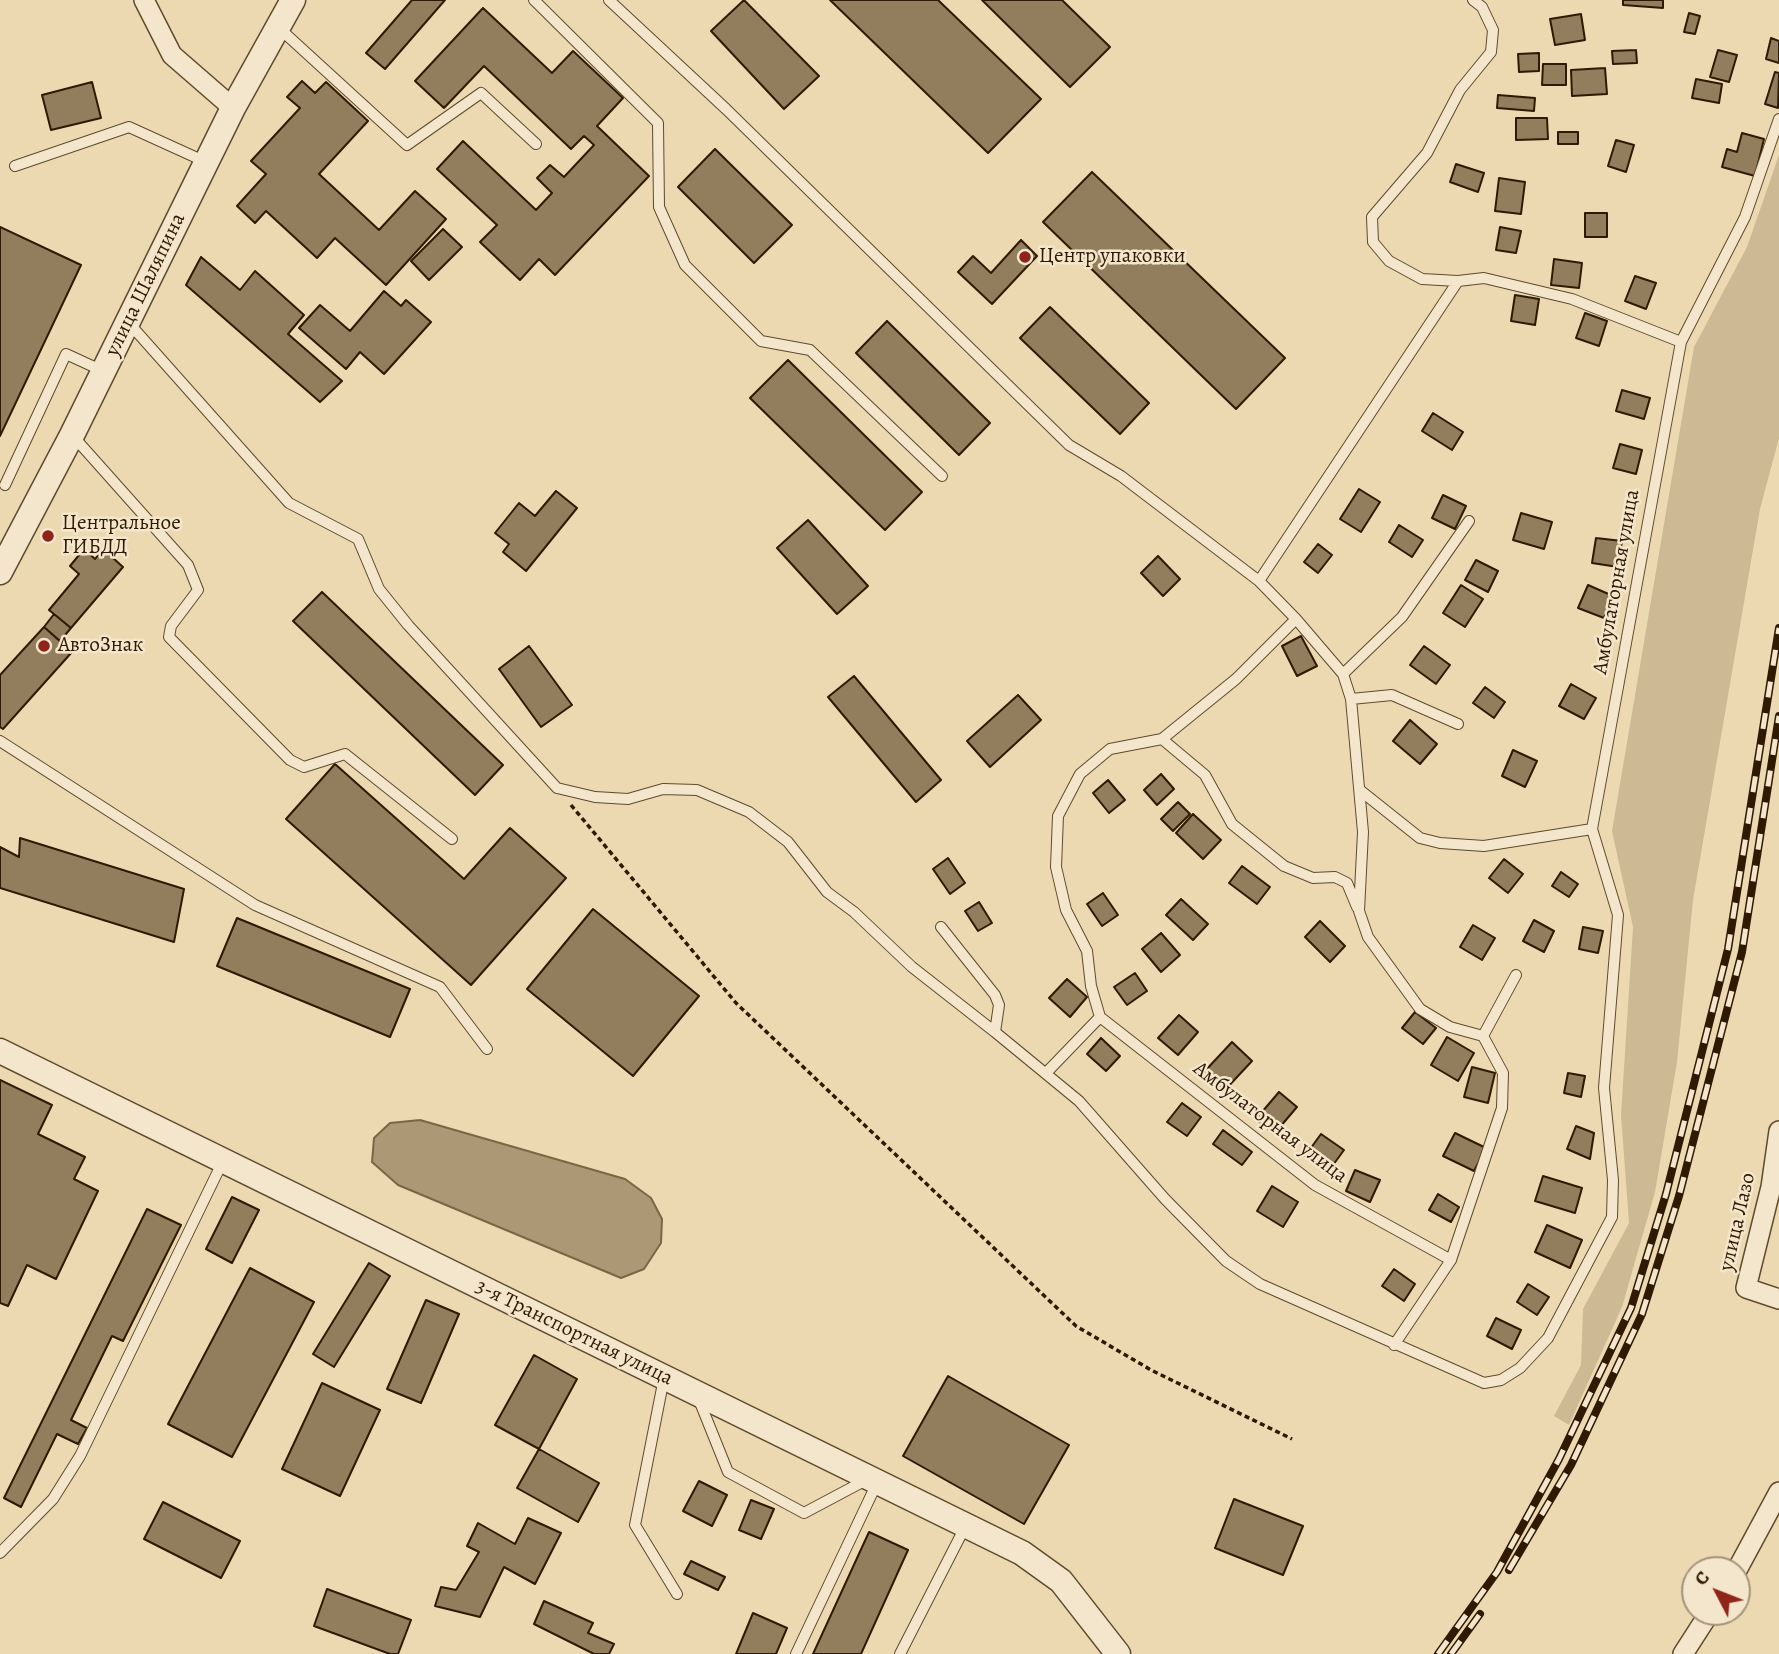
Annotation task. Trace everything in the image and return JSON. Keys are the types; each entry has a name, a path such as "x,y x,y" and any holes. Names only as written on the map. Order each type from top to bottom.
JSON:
{"street":[{"path":"144,0 172,55 233,108"},
{"name":"улица Шаляпина","path":"0,572 72,435 233,108 293,0"},
{"name":"3-я Транспортная улица","path":"0,1051 1022,1553 1061,1581 1118,1654"},
{"name":"улица Лазо","path":"1779,1131 1771,1187 1746,1288 1779,1299"},
{"path":"1745,1556 1779,1492"},
{"path":"1683,1654 1701,1626"}],"lane":[{"path":"534,0 658,123 659,207 685,265 761,341 810,350 943,476"},
{"path":"609,0 726,108 1069,445 1121,476 1259,581 1343,674 1351,699 1361,791 1363,832 1359,911"},
{"path":"1474,0 1482,6 1493,30 1492,52 1460,89 1427,153 1372,217 1373,242 1389,261 1422,279 1458,281 1483,278 1572,299 1681,342"},
{"path":"278,27 407,145 481,93 536,144"},
{"name":"Амбулаторная улица","path":"557,788 596,797 628,799 663,789 697,790 749,812 788,842 827,892 854,912 912,967 1079,1101 1166,1199 1226,1261 1260,1284 1394,1345 1484,1383 1501,1380 1520,1368 1548,1338 1612,1217 1613,1180 1604,1088 1618,915 1592,829 1681,342 1745,217 1779,119"},
{"path":"15,166 129,127 206,163"},
{"path":"1259,581 1458,281"},
{"path":"127,322 289,503 358,539 379,589 408,625 557,788"},
{"path":"5,485 66,354 104,371"},
{"path":"72,435 188,565 198,590 171,626 169,637 290,760 304,767 345,754 452,839"},
{"path":"1343,674 1402,617 1469,520"},
{"path":"1046,1073 1100,1017 1091,986 1087,951 1066,910 1056,867 1058,816 1080,774 1110,749 1162,739 1236,679 1296,619"},
{"path":"1351,699 1392,695 1458,724"},
{"path":"1162,739 1205,775 1232,824 1284,866 1313,878 1335,877 1347,883 1368,937 1420,1009 1450,1027 1483,1036 1503,1073 1502,1108 1451,1260 1394,1345"},
{"path":"0,741 255,905 440,987 487,1049"},
{"path":"1361,791 1420,838 1440,844 1483,846 1592,829"},
{"path":"942,927 995,995 999,1004 995,1032"},
{"path":"1483,1036 1516,975"},
{"name":"Амбулаторная улица","path":"1100,1017 1315,1185 1451,1260"},
{"path":"0,1553 52,1499 80,1456 223,1161"},
{"path":"664,1377 635,1525 677,1594"},
{"path":"697,1393 728,1472 804,1513 874,1480"},
{"path":"796,1654 874,1480"},
{"path":"900,1654 966,1525"}],"path":[{"path":"557,788 736,1003 1076,1326 1151,1370 1292,1439"}],"shaded area":[{"path":"1779,155 1779,438 1760,509 1693,900 1677,1062 1655,1192 1622,1307 1569,1425 1554,1416 1581,1365 1583,1309 1629,1223 1621,1115 1633,927 1612,831 1694,347 1747,247"},
{"path":"420,1120 625,1179 651,1198 662,1219 661,1243 644,1269 621,1278 398,1185 372,1162 374,1138 390,1123"}],"building":[{"path":"412,0 445,0 385,69 366,53"},
{"path":"744,0 819,76 784,109 711,31"},
{"path":"830,0 938,0 1041,99 988,153"},
{"path":"982,0 1062,0 1110,47 1070,87"},
{"path":"1623,0 1663,0 1663,8 1623,5"},
{"path":"483,8 552,73 573,51 623,98 597,126 649,176 555,275 539,259 520,280 480,242 497,225 437,169 463,141 536,210 552,193 537,178 550,165 564,177 594,145 584,136 571,149 484,66 444,108 415,81"},
{"path":"1689,13 1700,16 1695,34 1684,32"},
{"path":"1581,14 1585,40 1555,45 1550,19"},
{"path":"1771,38 1779,41 1779,63 1766,59"},
{"path":"1636,50 1637,63 1613,64 1612,51"},
{"path":"1718,50 1737,55 1729,82 1710,77"},
{"path":"1539,53 1539,71 1519,72 1518,54"},
{"path":"1543,64 1566,64 1566,85 1542,85"},
{"path":"1605,68 1607,94 1572,96 1571,70"},
{"path":"1775,72 1779,73 1778,108 1765,104"},
{"path":"1696,79 1722,84 1719,103 1692,98"},
{"path":"302,81 315,93 326,82 368,121 319,174 379,230 415,191 446,219 386,285 335,238 317,258 266,211 255,223 237,206 266,174 251,161 300,108 287,97"},
{"path":"92,82 101,118 51,130 42,95"},
{"path":"1498,95 1535,98 1534,111 1497,108"},
{"path":"1516,118 1547,118 1548,139 1516,140"},
{"path":"1558,132 1578,132 1578,144 1558,144"},
{"path":"1742,133 1764,139 1755,176 1722,167 1727,149 1737,152"},
{"path":"1616,140 1634,145 1626,172 1608,166"},
{"path":"715,149 792,225 754,263 678,187"},
{"path":"1456,164 1484,173 1478,192 1450,182"},
{"path":"1092,172 1285,358 1236,409 1043,222"},
{"path":"1499,178 1525,182 1521,214 1495,211"},
{"path":"1585,213 1607,213 1607,237 1585,237"},
{"path":"0,227 81,265 0,436"},
{"path":"1500,227 1521,231 1516,253 1496,250"},
{"path":"443,229 462,247 429,280 411,261"},
{"path":"1021,240 1037,256 992,304 958,272 973,256 991,273"},
{"path":"201,257 240,290 255,271 304,315 288,334 342,381 320,402 186,285"},
{"path":"1554,259 1582,263 1579,288 1551,285"},
{"path":"1635,276 1656,283 1646,309 1625,301"},
{"path":"384,291 401,306 406,300 431,322 384,374 360,352 346,369 299,328 320,305 350,331"},
{"path":"1515,295 1539,299 1535,325 1511,321"},
{"path":"1050,307 1149,403 1120,434 1020,338"},
{"path":"1585,313 1607,321 1599,346 1576,338"},
{"path":"887,321 990,423 959,455 856,353"},
{"path":"788,360 922,492 885,530 750,398"},
{"path":"1622,390 1650,398 1644,419 1616,411"},
{"path":"1433,413 1463,432 1452,450 1422,431"},
{"path":"1620,444 1642,450 1636,474 1613,468"},
{"path":"1359,489 1380,502 1361,532 1340,519"},
{"path":"556,491 577,508 526,571 503,552 509,544 495,533 519,503 535,516"},
{"path":"1443,495 1466,506 1455,529 1432,518"},
{"path":"1521,513 1552,522 1544,549 1513,540"},
{"path":"808,520 868,586 837,614 777,548"},
{"path":"1399,525 1423,540 1412,557 1389,542"},
{"path":"1596,538 1622,541 1618,567 1592,563"},
{"path":"1318,544 1332,555 1318,573 1304,562"},
{"path":"84,549 95,559 103,549 123,567 71,628 49,610 79,574 70,566"},
{"path":"1158,556 1180,579 1163,596 1141,573"},
{"path":"1476,560 1498,571 1488,592 1465,580"},
{"path":"1461,585 1483,599 1465,627 1443,613"},
{"path":"1588,585 1613,596 1604,618 1578,608"},
{"path":"322,592 503,765 475,795 293,621"},
{"path":"54,614 71,628 60,641 44,627"},
{"path":"44,627 72,652 3,729 0,727 0,675"},
{"path":"1301,636 1317,666 1297,676 1282,646"},
{"path":"529,646 572,705 541,727 499,669"},
{"path":"1424,646 1450,665 1436,684 1410,665"},
{"path":"854,676 941,780 916,802 828,697"},
{"path":"1571,684 1596,698 1584,719 1559,706"},
{"path":"1485,687 1505,702 1494,718 1473,703"},
{"path":"1018,695 1041,720 990,767 967,741"},
{"path":"1410,720 1437,744 1420,764 1393,741"},
{"path":"1513,750 1537,761 1525,787 1502,776"},
{"path":"335,764 464,879 510,828 566,878 471,985 286,819"},
{"path":"1161,774 1174,789 1157,805 1144,790"},
{"path":"1108,780 1125,800 1109,813 1093,793"},
{"path":"1178,802 1190,814 1173,831 1161,819"},
{"path":"1193,814 1221,840 1203,859 1176,833"},
{"path":"20,838 184,889 174,942 0,888 0,847 19,857"},
{"path":"948,858 965,883 950,894 933,869"},
{"path":"1504,859 1523,874 1508,893 1489,878"},
{"path":"1242,866 1270,887 1257,904 1229,883"},
{"path":"1561,872 1578,884 1569,897 1552,886"},
{"path":"1103,893 1118,915 1102,926 1087,904"},
{"path":"1181,899 1208,924 1193,940 1166,915"},
{"path":"979,902 992,923 978,931 965,911"},
{"path":"593,909 699,996 633,1076 527,989"},
{"path":"237,918 410,989 390,1037 217,966"},
{"path":"1534,920 1554,931 1544,952 1523,941"},
{"path":"1320,921 1345,946 1330,962 1305,937"},
{"path":"1473,925 1495,938 1482,960 1460,947"},
{"path":"1583,927 1603,931 1598,953 1579,949"},
{"path":"1161,933 1180,955 1161,972 1142,949"},
{"path":"1135,973 1147,991 1127,1005 1114,987"},
{"path":"1067,979 1087,997 1070,1017 1049,998"},
{"path":"1415,1012 1436,1028 1423,1044 1402,1028"},
{"path":"1179,1015 1198,1032 1178,1055 1158,1038"},
{"path":"1447,1037 1474,1053 1458,1081 1431,1065"},
{"path":"1101,1038 1120,1056 1106,1071 1087,1054"},
{"path":"1232,1042 1252,1061 1224,1091 1204,1072"},
{"path":"1472,1067 1495,1073 1488,1103 1464,1097"},
{"path":"1568,1073 1585,1076 1581,1097 1564,1093"},
{"path":"0,1080 52,1105 38,1134 85,1157 74,1179 98,1191 56,1279 27,1265 8,1306 0,1303"},
{"path":"1279,1092 1297,1107 1274,1134 1256,1119"},
{"path":"1182,1103 1201,1117 1187,1136 1167,1122"},
{"path":"1576,1126 1594,1133 1590,1159 1567,1149"},
{"path":"1223,1130 1252,1152 1242,1165 1213,1144"},
{"path":"1455,1133 1486,1148 1474,1171 1443,1156"},
{"path":"1321,1134 1344,1150 1328,1172 1305,1156"},
{"path":"1355,1170 1380,1180 1370,1202 1346,1191"},
{"path":"1543,1176 1582,1188 1575,1213 1535,1201"},
{"path":"1272,1186 1298,1202 1283,1227 1257,1211"},
{"path":"1438,1194 1459,1207 1451,1222 1429,1210"},
{"path":"232,1197 259,1210 232,1263 206,1249"},
{"path":"147,1209 181,1225 123,1341 112,1336 71,1420 87,1428 78,1444 57,1434 21,1507 4,1498"},
{"path":"1547,1225 1582,1240 1570,1268 1535,1252"},
{"path":"369,1263 390,1276 334,1367 313,1354"},
{"path":"250,1268 314,1302 232,1457 168,1424"},
{"path":"1394,1269 1415,1284 1404,1301 1382,1286"},
{"path":"1528,1284 1549,1297 1537,1315 1517,1302"},
{"path":"426,1300 459,1314 421,1403 387,1389"},
{"path":"1496,1318 1521,1330 1512,1349 1487,1336"},
{"path":"534,1355 577,1379 539,1449 495,1425"},
{"path":"948,1376 1069,1445 1024,1524 903,1456"},
{"path":"322,1383 380,1410 340,1496 282,1469"},
{"path":"539,1449 599,1483 578,1522 517,1488"},
{"path":"699,1481 727,1495 712,1526 683,1511"},
{"path":"1234,1499 1303,1526 1283,1575 1215,1548"},
{"path":"751,1500 774,1509 761,1539 739,1530"},
{"path":"163,1502 240,1541 221,1578 144,1539"},
{"path":"528,1518 561,1533 535,1584 504,1567 480,1617 435,1606 441,1587 456,1590 479,1552 467,1546 478,1523 515,1544"},
{"path":"869,1532 908,1550 861,1654 813,1654"},
{"path":"691,1561 725,1577 718,1590 684,1574"},
{"path":"327,1589 411,1620 398,1654 390,1654 314,1626"},
{"path":"544,1601 593,1623 588,1633 614,1644 609,1654 594,1654 534,1624"},
{"path":"753,1613 787,1628 776,1654 736,1654"}],"railway":[{"path":"1438,1654 1497,1572 1559,1459 1631,1308 1666,1194 1728,949 1779,628"},
{"path":"1509,1570 1571,1465 1642,1314 1679,1196 1742,952 1779,716"},
{"path":"1451,1654 1480,1614"}],"place":[{"name":"Центр упаковки","path":"1025,257"},
{"name":"Центральное ГИБДД","path":"48,536"},
{"name":"АвтоЗнак","path":"44,646"}]}
